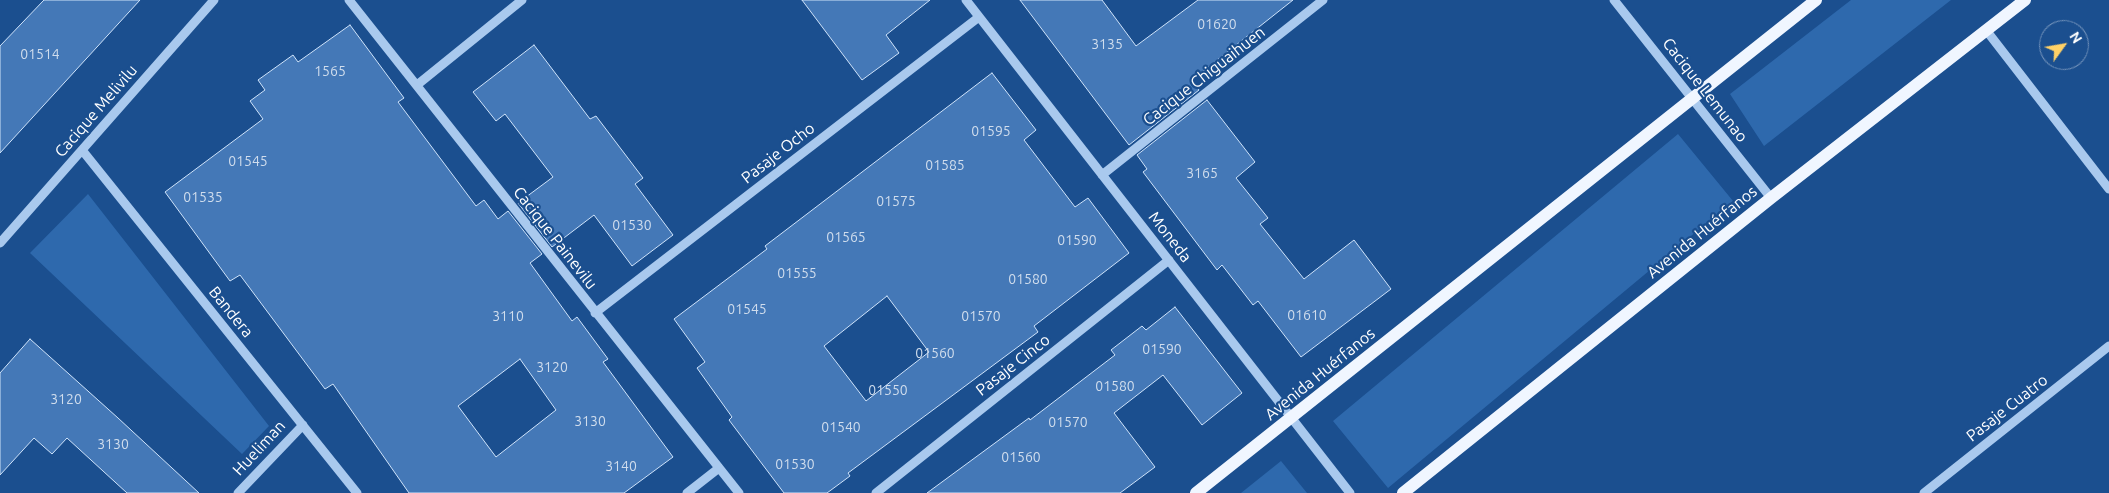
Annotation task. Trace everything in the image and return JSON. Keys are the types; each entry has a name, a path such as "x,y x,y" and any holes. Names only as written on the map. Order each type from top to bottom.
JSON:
{"main road":[{"name":"Avenida Huérfanos","path":"1196,493 1816,0"},
{"name":"Avenida Huérfanos","path":"1403,493 1772,198 2025,0"}],"street":[{"name":"Cacique Melivilu","path":"0,243 214,0"},
{"name":"Cacique Painevilu","path":"350,0 739,493"},
{"path":"417,85 522,0"},
{"name":"Moneda","path":"966,0 1350,493"},
{"name":"Cacique Chiguaihuen","path":"1102,175 1324,0"},
{"name":"Cacique Lemunao","path":"1614,0 1772,198"},
{"name":"Pasaje Ocho","path":"596,314 979,17"},
{"path":"1986,30 2109,189"},
{"name":"Bandera","path":"82,150 357,493"},
{"name":"Pasaje Cinco","path":"876,493 1169,260"},
{"name":"Pasaje Cuatro","path":"1924,493 2109,346"},
{"name":"Hueliman","path":"238,493 303,425"},
{"path":"687,493 719,468"}],"shaded area":[{"path":"1851,0 1951,0 1764,146 1730,94"},
{"path":"1678,134 1733,201 1388,488 1333,421"},
{"path":"88,194 269,426 242,454 30,253"},
{"path":"1281,461 1307,493 1241,493"}],"building":[{"path":"44,0 140,0 0,153 0,46"},
{"path":"802,0 930,0 886,35 899,53 862,80"},
{"path":"1020,0 1102,0 1136,46 1198,0 1293,0 1192,80 1199,90 1129,145"},
{"path":"350,25 404,98 398,102 476,206 484,200 498,219 508,211 542,254 530,263 572,321 577,317 608,359 603,362 673,457 624,493 409,493 333,384 325,389 240,275 230,281 165,192 263,119 250,101 265,90 258,80 293,55 298,62","holes":["520,359 556,410 496,457 458,406"]},
{"path":"534,45 590,119 596,116 643,178 635,184 673,235 632,266 594,215 552,247 518,203 553,177 505,114 496,121 473,92"},
{"path":"992,73 1036,130 1024,140 1075,207 1088,198 1129,253 1034,326 1038,332 848,473 850,476 827,493 784,493 729,420 732,417 697,368 705,362 674,319 767,249 765,246","holes":["887,296 929,352 866,401 824,346"]},
{"path":"1207,100 1255,162 1236,178 1268,218 1260,224 1304,279 1354,240 1391,289 1301,357 1258,301 1253,305 1222,265 1217,270 1143,172 1147,169 1137,155"},
{"path":"1175,307 1242,393 1202,425 1163,375 1114,413 1155,467 1120,493 927,493 1029,418 1030,420 1115,355 1111,350 1142,326 1146,330"},
{"path":"30,339 199,493 127,493 67,438 52,454 34,438 0,475 0,373"}]}
